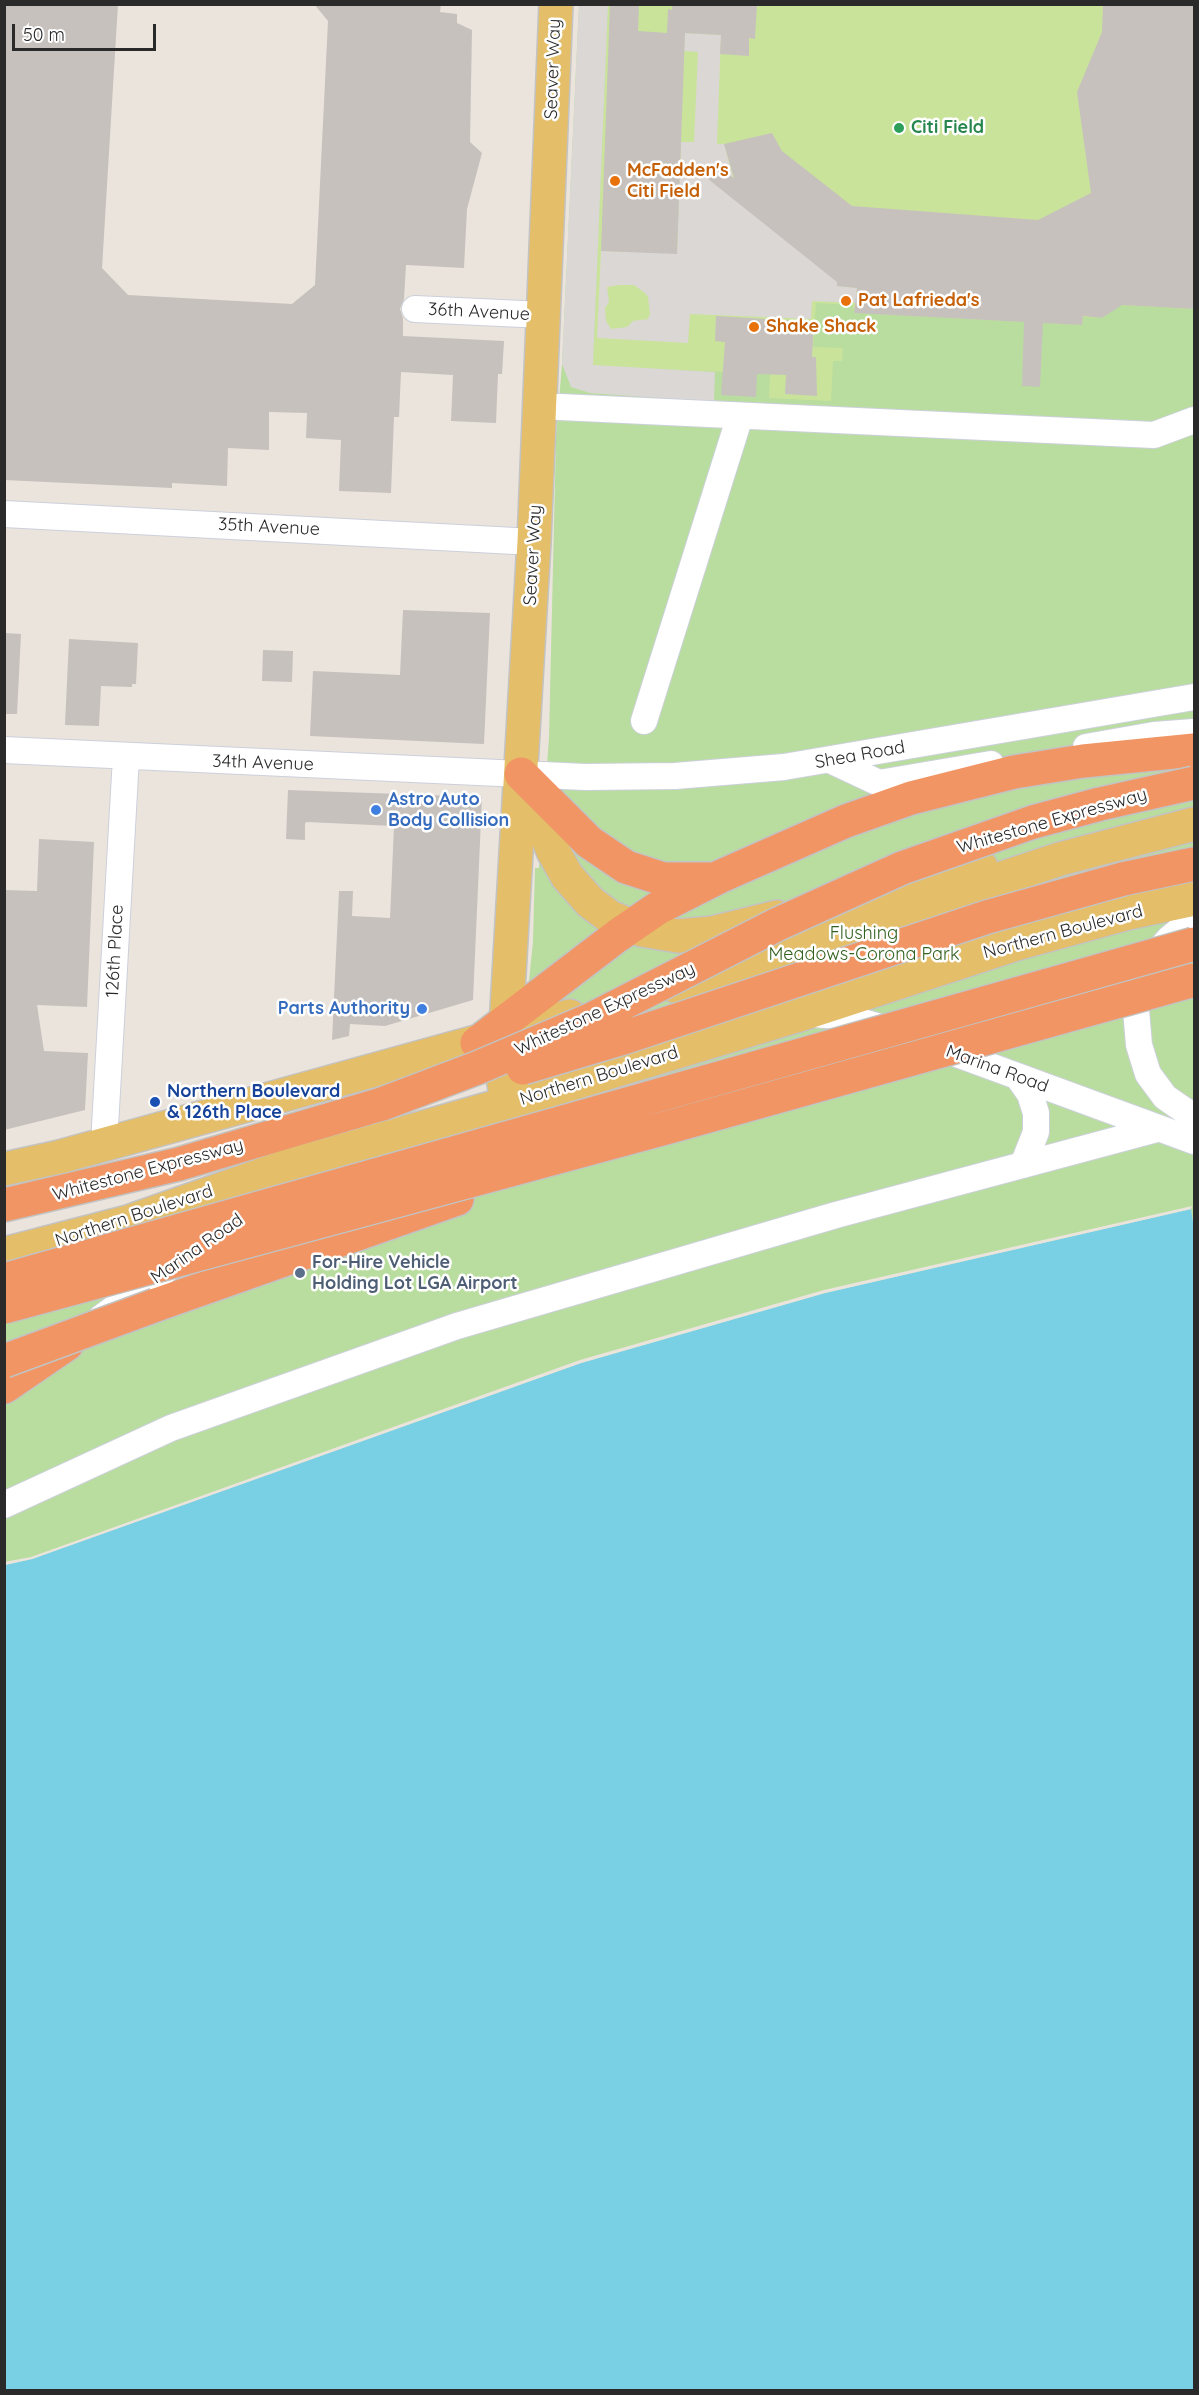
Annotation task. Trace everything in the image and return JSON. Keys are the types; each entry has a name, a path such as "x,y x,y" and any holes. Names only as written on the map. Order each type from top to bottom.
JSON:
{"highway":[{"path":"496,1033 631,926 670,901 812,834 911,798 979,779 1060,765 1194,750"},
{"path":"521,774 589,842 626,867 663,879 702,880 719,877"},
{"name":"Whitestone Expressway","path":"4,1205 179,1164 382,1104 477,1068 590,1020 805,911 902,868 1032,822 1194,783"},
{"path":"382,1104 602,1045 1019,907 1088,887 1194,864"},
{"path":"4,1280 1194,944"},
{"path":"4,1307 669,1127 1194,980"},
{"path":"4,1361 369,1228 669,1127"},
{"path":"4,1387 70,1342"}],"main road":[{"name":"Seaver Way","path":"512,1102 506,1095 503,1084 496,1033 521,774 534,542 556,4"},
{"path":"521,774 553,851 567,876 582,894 600,910 631,926 678,936 711,933 935,877 1194,823"},
{"path":"4,1169 104,1144 727,970 1060,860 1194,823"},
{"name":"Northern Boulevard","path":"4,1254 128,1222 284,1167 512,1102 796,1016 1019,943 1128,913 1194,899"}],"street":[{"name":"36th Avenue","path":"415,309 544,315"},
{"path":"539,406 1154,435 1194,420"},
{"path":"644,721 741,416"},
{"name":"35th Avenue","path":"4,514 534,542"},
{"name":"Shea Road","path":"521,774 585,777 675,776 747,771 830,760 1194,697"},
{"path":"830,760 879,783 1154,735 1194,732"},
{"name":"34th Avenue","path":"4,750 521,774"},
{"name":"126th Place","path":"104,1144 126,757"},
{"path":"1194,918 1169,939 1149,962 1140,984 1136,1010 1139,1045 1148,1074 1165,1097 1194,1117"},
{"name":"Marina Road","path":"796,1016 828,1015 857,1020 897,1032 1194,1141"},
{"path":"1018,1077 1030,1094 1036,1113 1036,1132 1023,1165"},
{"path":"4,1505 211,1412 458,1326 836,1215 1157,1129"},
{"name":"Marina Road","path":"4,1400 70,1342 163,1272 273,1198 315,1174 410,1131"}],"green space":[{"name":"Flushing Meadows-Corona Park","path":"579,5 1194,5 1194,1228 1191,1209 825,1293 581,1363 32,1559 5,1565 4,1268 241,1195 515,1116 533,942 535,868 539,868 549,738 556,437 562,364"},
{"name":"Citi Field","path":"608,5 1194,5 1194,309 1120,305 1102,318 1083,317 1082,325 854,313 853,305 816,303 813,347 843,348 842,361 833,361 831,401 769,398 770,374 593,366"}],"shaded area":[{"path":"579,5 608,5 593,365 715,372 714,402 590,393 571,387 562,364"},
{"path":"685,33 721,35 717,144 724,144 733,177 712,164 704,175 837,266 838,286 857,288 856,303 812,301 811,319 690,314 688,343 597,338 601,251 677,253 681,142 694,142 698,52 684,51","holes":["634,285 648,297 650,314 648,319 633,321 627,327 611,329 606,321 605,308 609,302 607,287"]}],"water":[{"path":"1191,1209 1194,1228 1194,2390 5,2390 4,1565 32,1559 581,1363 825,1293"}],"pier":[{"path":"1192,1206 1191,1209 825,1293 581,1363 32,1559 5,1565 4,1562 31,1557 580,1360 824,1290"}],"building":[{"path":"4,4 118,4 102,268 128,295 292,304 315,285 328,21 314,4 441,4 440,12 457,14 457,23 472,30 470,142 482,153 467,209 464,268 406,265 404,299 400,309 403,318 403,336 504,341 502,374 498,374 496,423 451,421 453,375 401,372 399,417 394,417 391,493 339,491 341,440 306,438 307,413 269,412 269,450 228,448 227,486 172,483 172,488 4,480"},
{"path":"610,4 639,4 638,31 667,33 668,9 672,10 672,4 757,4 755,39 749,38 749,56 720,54 721,35 685,33 677,254 601,251"},
{"path":"1103,4 1194,4 1194,309 1122,305 1102,318 1083,316 1082,325 1043,323 1040,387 1022,386 1024,322 854,313 857,288 837,286 837,282 703,175 712,164 734,178 724,144 772,133 782,151 852,206 1038,220 1091,193 1077,92 1102,32"},
{"path":"716,316 814,322 812,357 816,357 817,396 785,394 786,375 757,374 756,397 721,395 725,342 715,341"},
{"path":"403,610 490,613 484,744 310,736 313,671 400,675"},
{"path":"4,633 21,634 17,714 4,714"},
{"path":"69,639 138,643 136,684 132,684 132,687 101,686 99,726 65,725"},
{"path":"263,650 293,651 292,682 262,681"},
{"path":"288,790 482,797 473,1000 385,1026 350,1024 349,1036 332,1040 339,891 353,891 352,916 390,918 394,826 307,822 305,823 305,840 286,839"},
{"path":"39,839 94,842 87,1007 37,1005 44,1051 88,1053 85,1110 4,1130 4,890 37,891"}],"place":[{"name":"Citi Field","path":"899,128"},
{"name":"McFadden's Citi Field","path":"615,181"},
{"name":"Pat Lafrieda's","path":"846,301"},
{"name":"Shake Shack","path":"754,327"},
{"name":"Astro Auto Body Collision","path":"376,810"},
{"name":"Parts Authority","path":"422,1009"},
{"name":"Northern Boulevard & 126th Place","path":"155,1102"},
{"name":"For-Hire Vehicle Holding Lot LGA Airport","path":"300,1273"}]}
